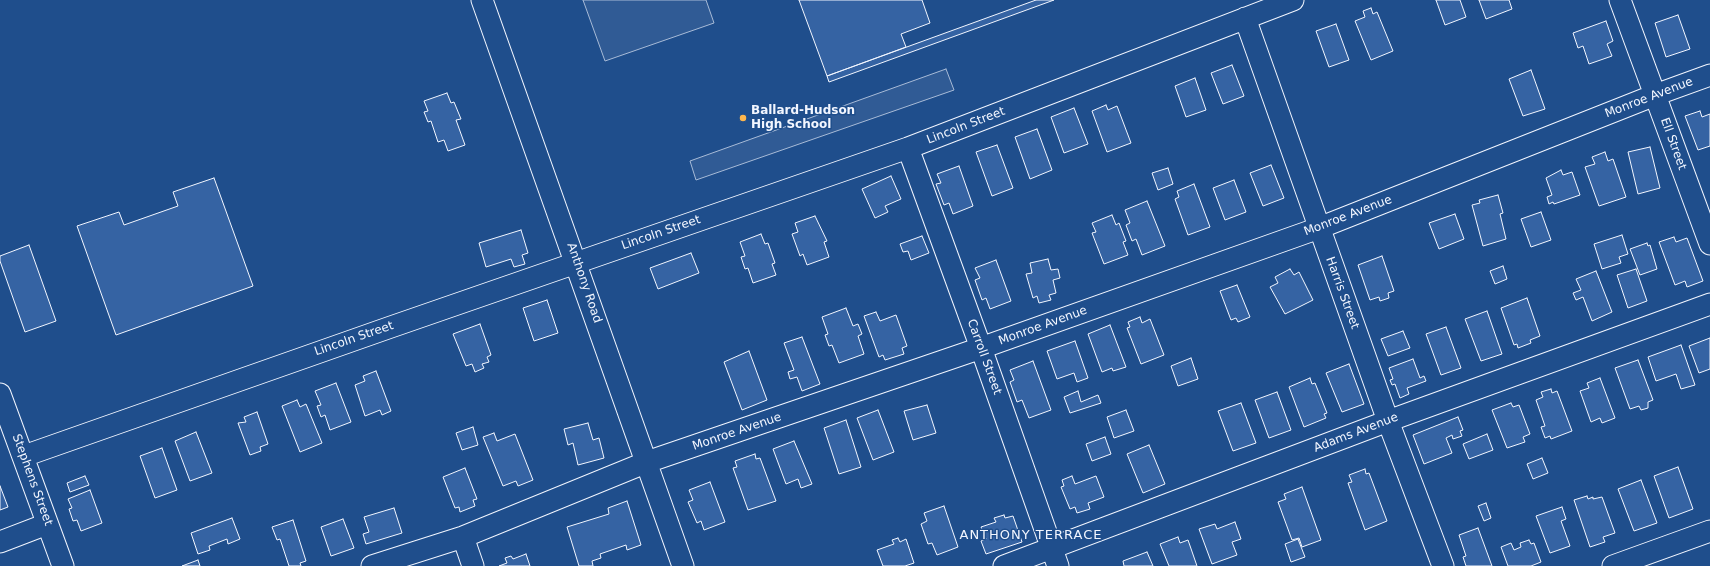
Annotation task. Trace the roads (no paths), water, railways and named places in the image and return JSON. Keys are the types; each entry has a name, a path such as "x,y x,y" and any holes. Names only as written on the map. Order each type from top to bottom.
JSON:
{"street":[{"name":"Anthony Road","path":"482,0 684,566"},
{"name":"Lincoln Street","path":"24,456 576,262 908,148 1294,0"},
{"name":"Ell Street","path":"1620,0 1710,244"},
{"name":"Harris Street","path":"1245,18 1388,421 1443,566"},
{"name":"Monroe Avenue","path":"372,566 463,537 647,462 981,348 1319,228 1655,95 1710,75"},
{"name":"Carroll Street","path":"908,148 981,348 1054,557"},
{"name":"Adams Avenue","path":"1004,566 1054,557 1388,421 1710,304"},
{"name":"Stephens Street","path":"0,394 24,456 63,566"},
{"path":"0,542 47,524"},
{"path":"1613,566 1710,531"},
{"path":"463,537 473,566"}],"place":[{"name":"Ballard-Hudson High School","path":"743,118"}],"district":[{"name":"ANTHONY TERRACE","path":"1031,536"}]}
